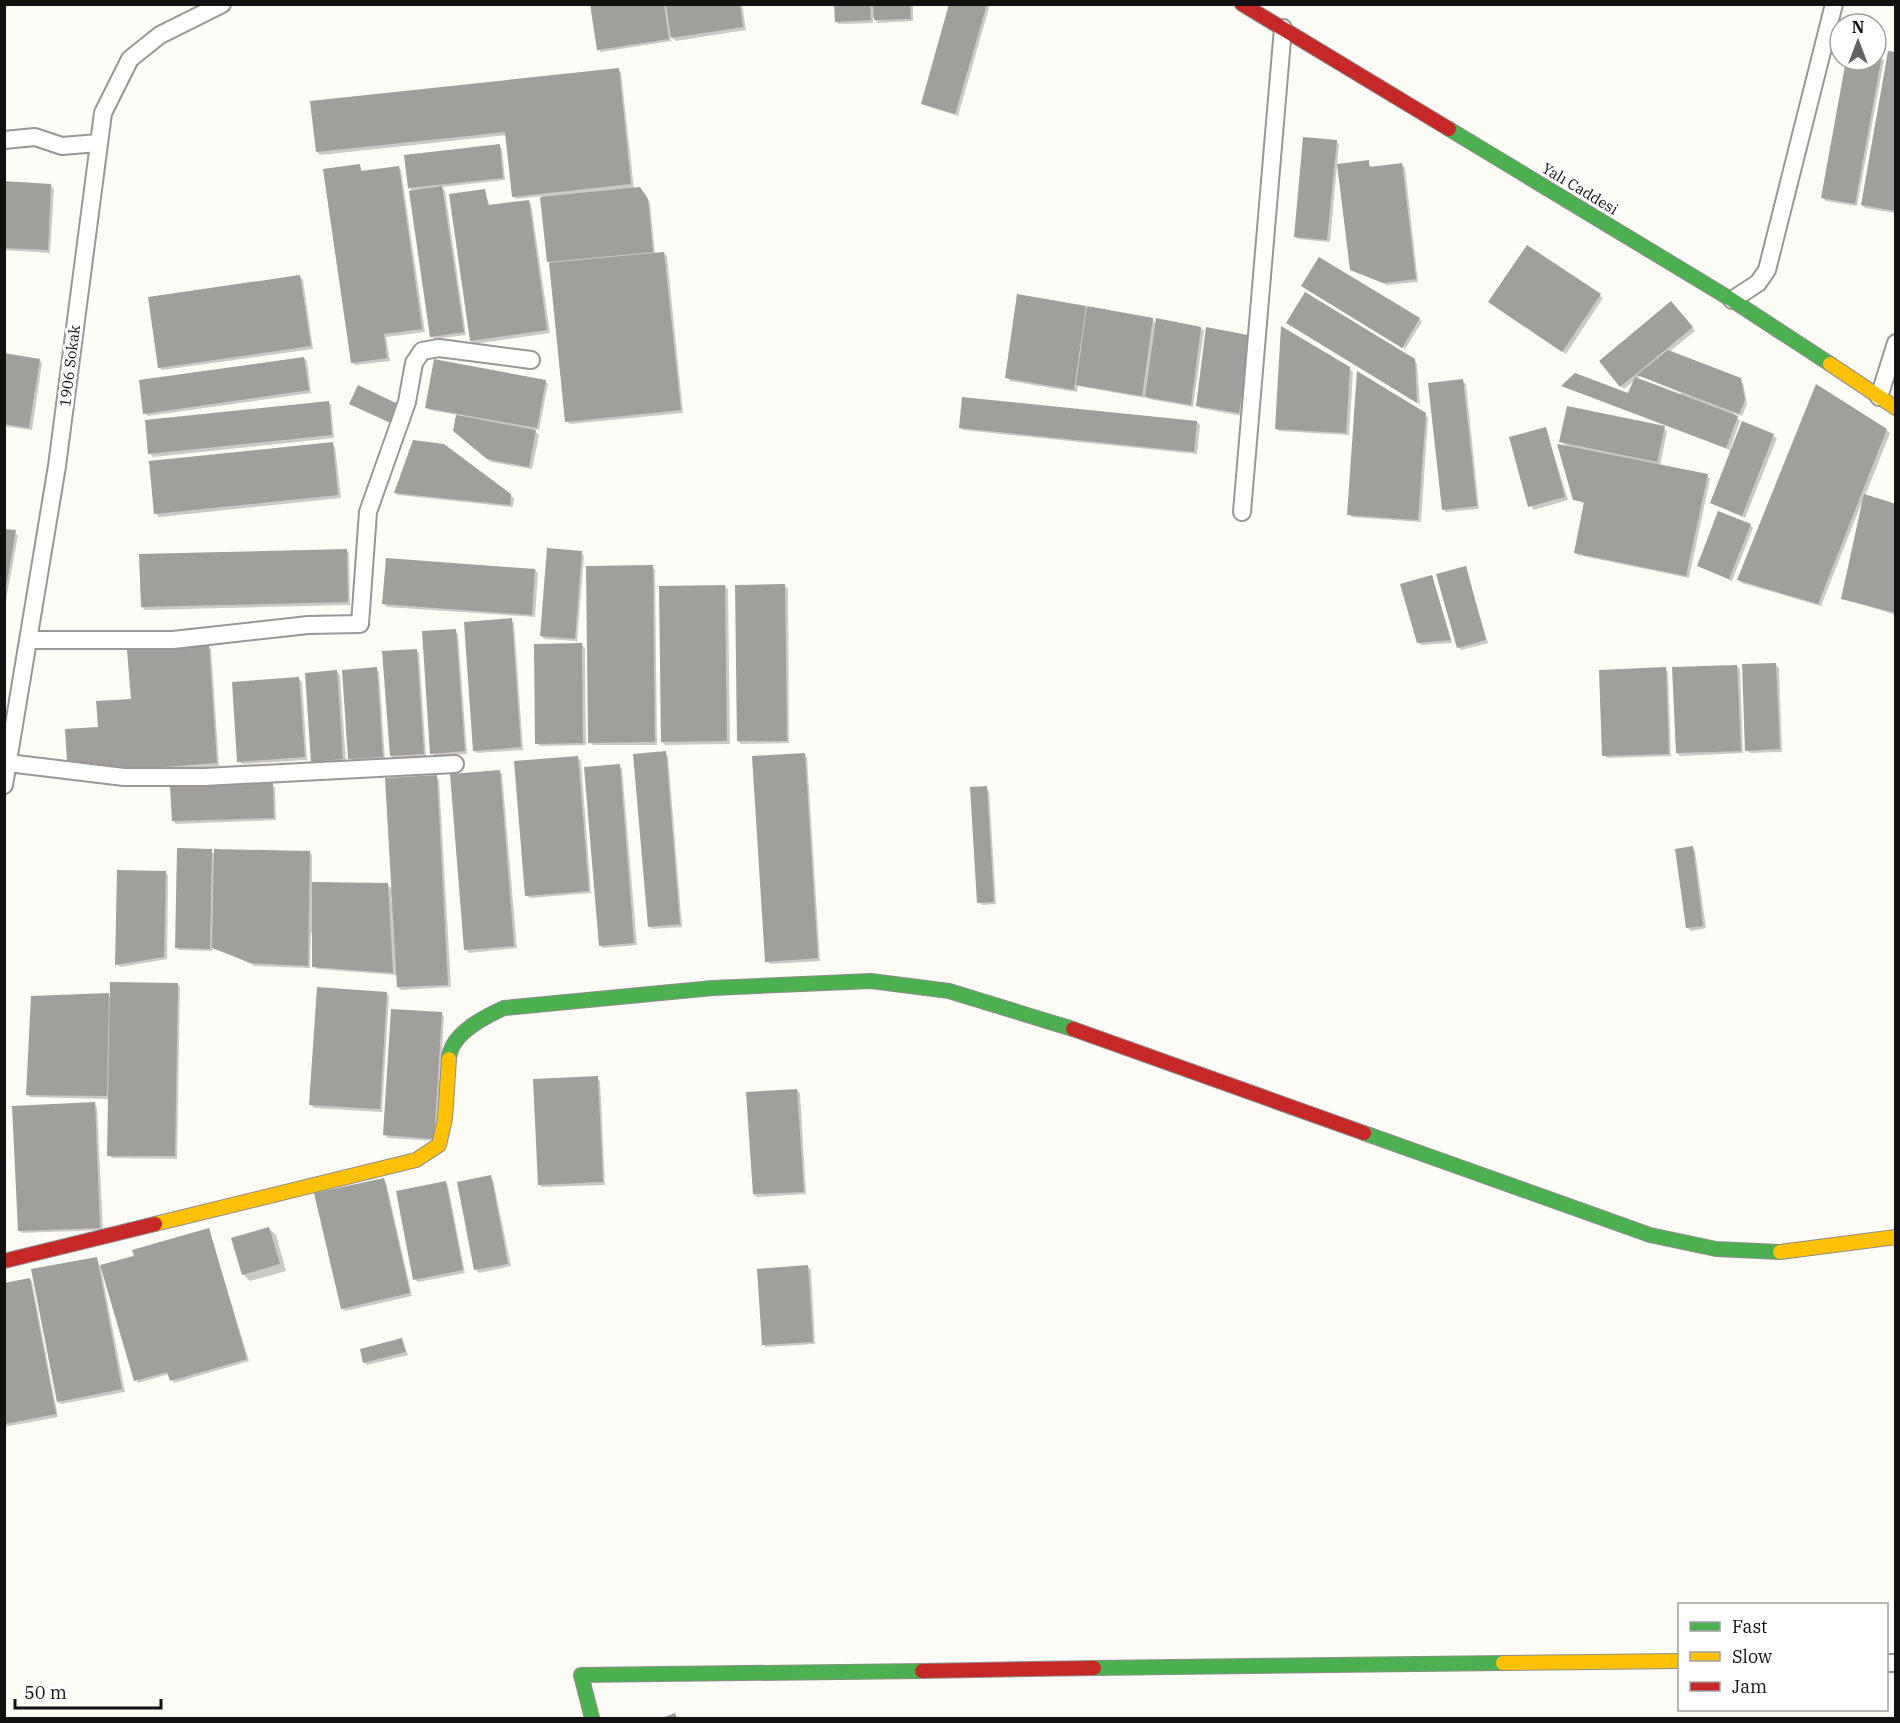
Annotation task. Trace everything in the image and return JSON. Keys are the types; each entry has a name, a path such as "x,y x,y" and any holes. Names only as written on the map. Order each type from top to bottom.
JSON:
{"street":[{"name":"1906 Sokak","path":"4,785 57,466 103,113 130,59 160,35 222,4"},
{"name":"Yalı Caddesi","path":"1242,4 1732,300 1896,408"},
{"path":"1732,300 1758,283 1767,270 1834,4"},
{"path":"1242,512 1283,28"},
{"path":"4,140 35,137 62,146 98,143"},
{"path":"1879,397 1896,343"},
{"path":"28,640 173,640 308,625 360,624 368,512 407,402 414,363 422,351 439,348 531,360"},
{"path":"8,763 124,777 204,777 455,764"},
{"path":"4,1261 416,1160 438,1145 444,1119 449,1050 476,1020 504,1008 713,988 871,981 949,991 1046,1019 1650,1235 1716,1249 1772,1253 1896,1237"},
{"path":"592,1719 580,1675 1678,1661"}],"building":[{"path":"590,4 664,4 669,39 597,50"},
{"path":"666,4 740,4 743,27 671,38"},
{"path":"834,4 870,4 871,20 835,22"},
{"path":"873,4 910,4 911,19 874,20"},
{"path":"949,4 987,4 955,114 921,104"},
{"path":"1888,51 1896,52 1896,211 1861,205 1884,72 1888,72"},
{"path":"619,68 631,184 512,197 505,132 316,152 310,101"},
{"path":"1844,72 1879,72 1855,204 1821,198"},
{"path":"1303,137 1337,140 1327,240 1294,237"},
{"path":"500,144 503,178 408,188 404,155"},
{"path":"1369,160 1369,167 1402,163 1416,279 1383,283 1350,270 1337,164"},
{"path":"360,164 361,171 399,166 422,329 384,334 387,358 351,363 323,169"},
{"path":"4,181 51,184 48,250 4,248"},
{"path":"442,186 464,332 430,337 409,191"},
{"path":"640,187 648,199 653,252 547,262 540,197"},
{"path":"485,189 488,205 529,200 547,330 470,341 449,194"},
{"path":"1527,245 1601,294 1562,352 1488,302"},
{"path":"664,252 681,410 565,422 549,263"},
{"path":"1319,257 1420,318 1402,348 1301,286"},
{"path":"300,275 311,346 158,368 148,297"},
{"path":"1305,292 1415,359 1417,403 1286,323"},
{"path":"1017,294 1086,306 1074,390 1005,378"},
{"path":"1671,301 1693,327 1620,387 1599,361"},
{"path":"1087,306 1153,318 1142,396 1076,385"},
{"path":"1156,318 1201,327 1191,405 1145,397"},
{"path":"1281,326 1350,367 1346,433 1275,429"},
{"path":"1206,327 1253,336 1239,413 1196,406"},
{"path":"1668,350 1741,378 1745,400 1739,414 1637,375"},
{"path":"4,353 40,359 29,428 4,424"},
{"path":"304,357 309,390 143,414 139,380"},
{"path":"434,359 546,380 537,428 425,408"},
{"path":"1357,371 1426,413 1418,520 1347,515"},
{"path":"1575,373 1628,393 1635,377 1738,416 1726,448 1561,386"},
{"path":"1463,379 1477,506 1442,510 1428,383"},
{"path":"1816,384 1887,429 1818,604 1737,580"},
{"path":"358,385 398,404 389,422 349,404"},
{"path":"962,397 1197,421 1194,452 959,428"},
{"path":"329,401 332,435 148,454 145,420"},
{"path":"1567,406 1665,426 1657,462 1559,442"},
{"path":"456,415 536,430 529,467 487,459 453,431"},
{"path":"1742,421 1774,434 1742,516 1710,503"},
{"path":"1546,427 1565,497 1528,507 1509,437"},
{"path":"413,440 444,444 511,494 510,505 394,493"},
{"path":"333,442 338,495 154,514 149,461"},
{"path":"1557,444 1708,474 1686,576 1574,553 1584,502 1573,500"},
{"path":"1864,494 1896,504 1896,613 1841,599"},
{"path":"1718,511 1751,524 1729,579 1697,566"},
{"path":"4,529 16,530 6,587 4,587"},
{"path":"547,548 582,551 575,639 540,636"},
{"path":"347,549 348,602 141,607 139,554"},
{"path":"386,558 535,569 532,615 382,604"},
{"path":"653,565 655,742 588,743 586,566"},
{"path":"1466,566 1486,640 1457,648 1436,574"},
{"path":"1432,575 1451,640 1417,643 1400,584"},
{"path":"785,584 787,741 737,741 735,585"},
{"path":"725,585 727,741 661,742 659,586"},
{"path":"512,618 521,747 473,751 464,622"},
{"path":"456,629 465,751 430,754 422,631"},
{"path":"582,643 583,743 535,744 534,644"},
{"path":"209,644 217,763 136,769 67,762 65,729 98,727 96,701 131,699 127,650"},
{"path":"417,649 424,754 390,756 382,651"},
{"path":"1776,663 1780,749 1745,751 1742,664"},
{"path":"1737,665 1741,751 1676,753 1672,667"},
{"path":"377,667 383,757 348,759 342,670"},
{"path":"1666,667 1669,754 1602,756 1599,670"},
{"path":"337,670 343,759 311,762 305,673"},
{"path":"299,677 305,757 237,762 232,682"},
{"path":"666,751 680,924 648,927 633,754"},
{"path":"805,753 818,958 765,962 752,756"},
{"path":"578,756 589,891 525,896 514,761"},
{"path":"620,764 634,943 599,946 584,767"},
{"path":"500,770 514,946 464,950 450,774"},
{"path":"437,775 448,985 397,987 385,778"},
{"path":"273,783 274,818 172,821 170,787"},
{"path":"987,786 994,902 977,903 970,787"},
{"path":"1693,846 1703,926 1686,928 1675,849"},
{"path":"177,848 212,849 210,949 175,948"},
{"path":"214,849 310,851 308,966 251,963 212,948"},
{"path":"117,870 166,871 164,957 115,965"},
{"path":"312,882 388,883 393,973 312,967"},
{"path":"110,982 178,983 175,1156 107,1156"},
{"path":"317,987 387,992 380,1109 309,1105"},
{"path":"109,993 107,1096 26,1095 31,996"},
{"path":"391,1009 442,1012 434,1139 383,1135"},
{"path":"598,1076 603,1182 538,1185 533,1079"},
{"path":"797,1089 804,1192 753,1194 746,1092"},
{"path":"95,1102 100,1228 18,1231 12,1106"},
{"path":"491,1175 508,1264 474,1270 457,1182"},
{"path":"384,1178 410,1293 341,1309 314,1193"},
{"path":"446,1181 463,1270 413,1280 396,1191"},
{"path":"269,1227 280,1264 242,1275 231,1238"},
{"path":"209,1228 247,1359 170,1381 167,1372 134,1381 100,1265 134,1256 132,1250"},
{"path":"97,1257 122,1389 57,1402 31,1269"},
{"path":"808,1265 813,1342 762,1345 757,1269"},
{"path":"30,1278 56,1414 4,1424 4,1283"},
{"path":"402,1338 406,1352 363,1363 360,1349"},
{"path":"675,1713 677,1718 662,1718"}],"traffic: fast":[{"path":"1449,129 1732,300 1830,364"},
{"path":"449,1059 455,1042 462,1034 487,1016 504,1008 713,988 871,981 949,991 1073,1029"},
{"path":"1364,1133 1650,1235 1716,1249 1780,1252"},
{"path":"1094,1668 1503,1663"},
{"path":"592,1718 581,1675 922,1671"}],"traffic: slow":[{"path":"1830,364 1896,408"},
{"path":"155,1224 416,1160 439,1145 445,1119 449,1059"},
{"path":"1780,1252 1896,1237"},
{"path":"1503,1663 1678,1661"}],"traffic: jam":[{"path":"1242,4 1449,129"},
{"path":"1073,1029 1364,1133"},
{"path":"4,1261 155,1224"},
{"path":"922,1671 1094,1668"}]}
